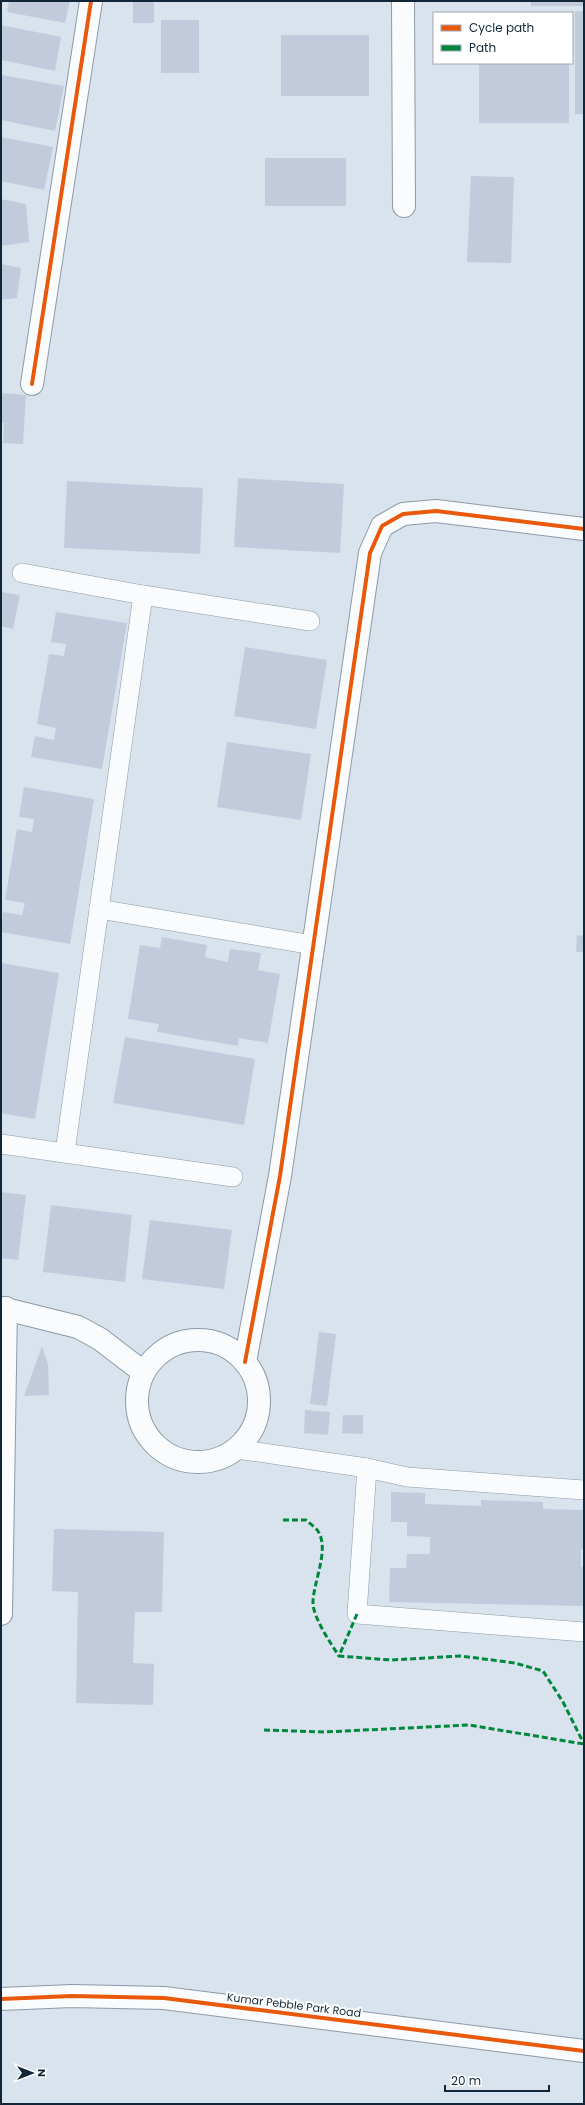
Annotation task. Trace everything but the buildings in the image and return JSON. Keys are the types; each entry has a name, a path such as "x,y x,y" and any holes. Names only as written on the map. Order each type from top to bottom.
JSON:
{"street":[{"path":"32,384 91,1"},
{"path":"403,1 404,206"},
{"path":"245,1362 280,1176 370,553 382,526 404,514 436,511 584,529"},
{"path":"1,1614 4,1308 78,1327 100,1339 143,1372"},
{"path":"203,1340 226,1346 245,1362 256,1383 259,1407 252,1430 237,1448 216,1460 192,1463 169,1456 151,1441 139,1420 136,1396 143,1372 158,1353 179,1342 203,1340"},
{"name":"Kumar Pebble Park Road","path":"1,1999 72,1996 164,1998 584,2051"}],"lane":[{"path":"22,573 143,595 310,621"},
{"path":"65,1152 143,595"},
{"path":"99,909 313,945"},
{"path":"1,1144 233,1177"},
{"path":"237,1448 367,1468 408,1477 584,1490"},
{"path":"367,1468 357,1614 584,1632"}],"marked path":[{"path":"283,1520 306,1520 318,1531 322,1540 320,1567 313,1603 316,1616 339,1656"},
{"path":"357,1614 339,1656 391,1660 461,1656 515,1663 543,1671 563,1702 584,1744"},
{"path":"264,1730 324,1732 469,1725 584,1744"}],"cycle path":[{"path":"32,384 91,1"},
{"path":"245,1362 280,1176 370,553 382,526 403,514 436,511 584,529"},
{"path":"1,1999 72,1996 164,1998 584,2051"}]}
